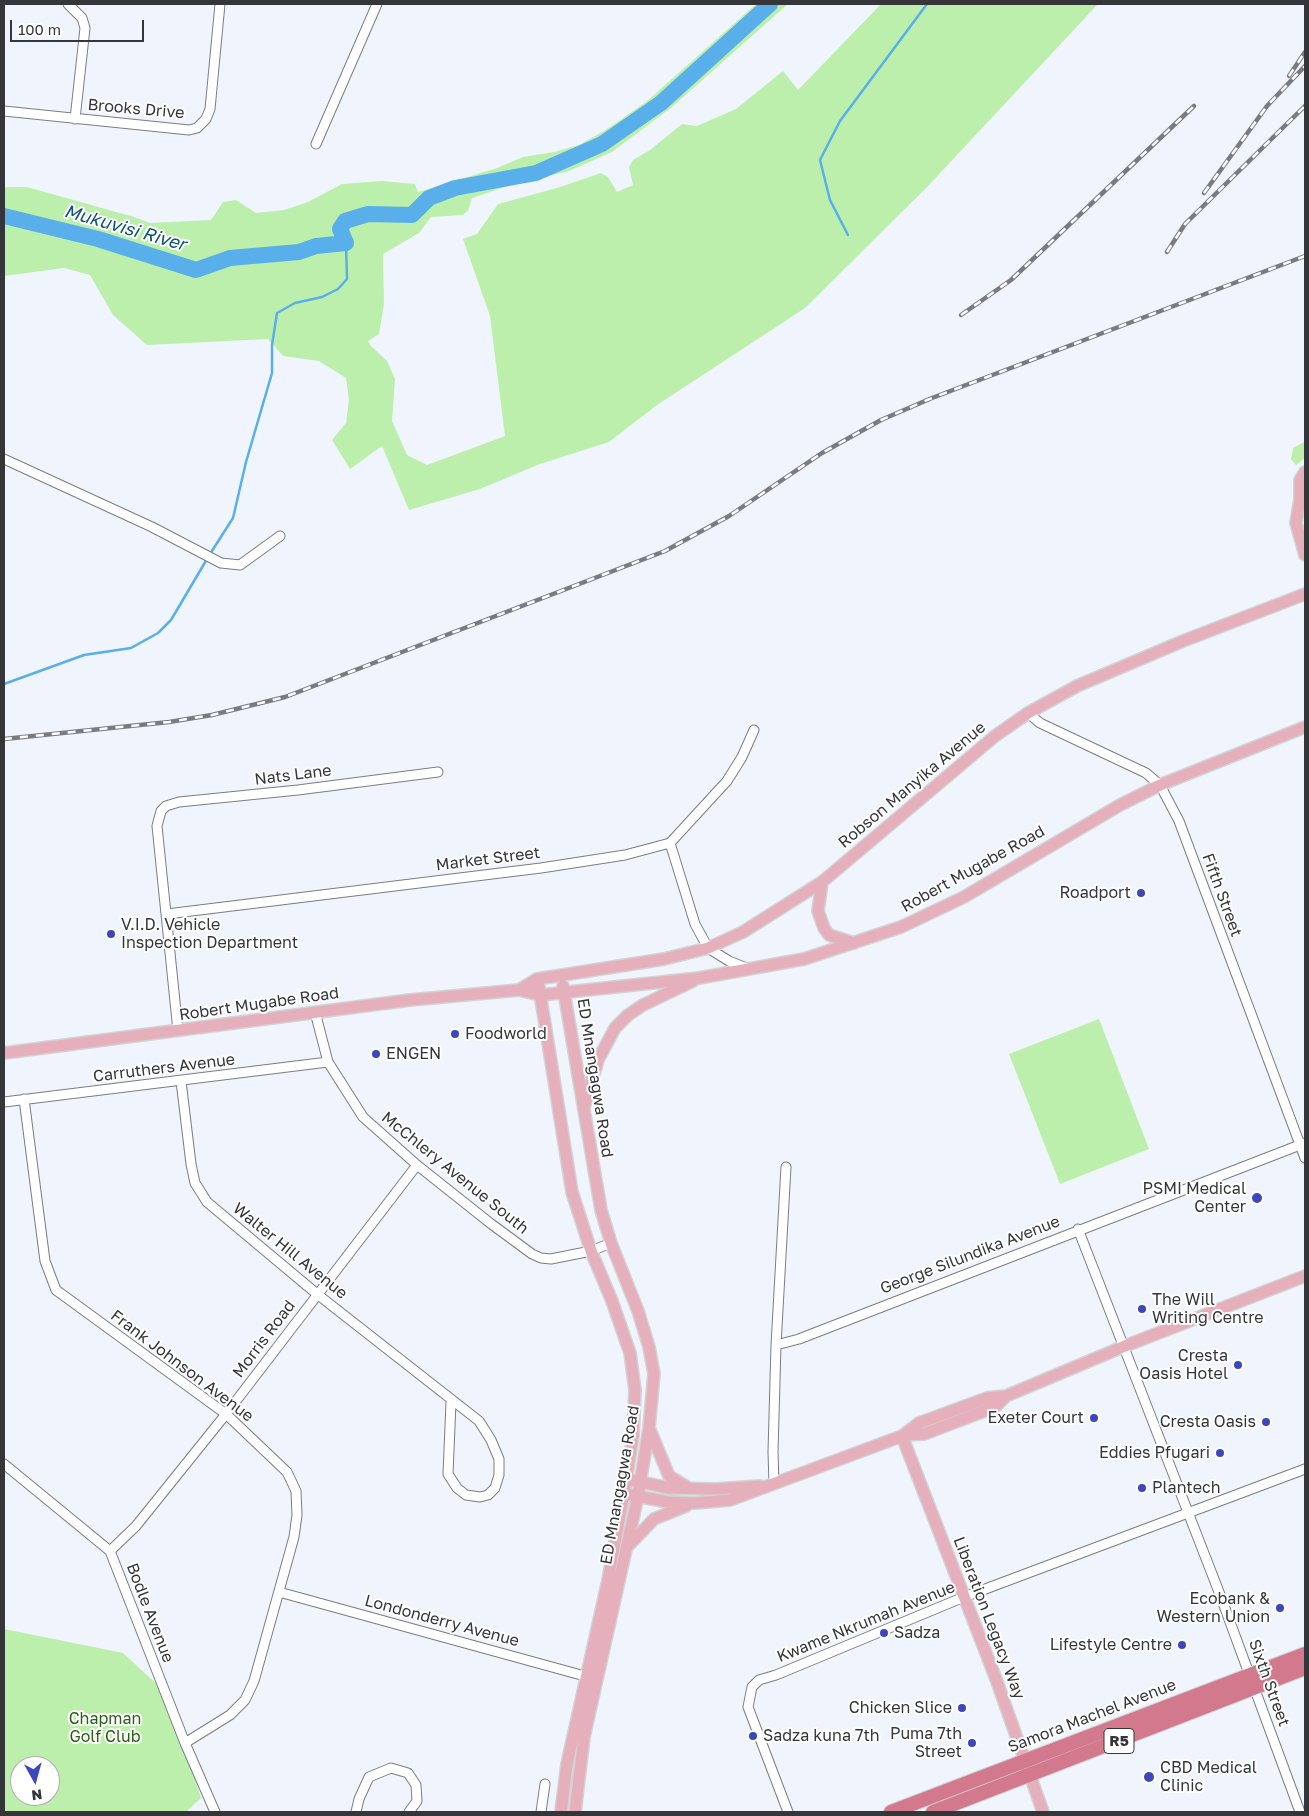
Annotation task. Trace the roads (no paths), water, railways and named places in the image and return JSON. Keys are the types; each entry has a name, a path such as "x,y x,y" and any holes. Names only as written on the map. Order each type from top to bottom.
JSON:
{"highway":[{"name":"Samora Machel Avenue","path":"933,1812 1030,1776 1253,1681 1305,1654"},
{"name":"Samora Machel Avenue","path":"891,1812 1024,1760 1253,1681 1305,1668"}],"main road":[{"path":"1305,472 1300,480 1303,504 1296,523 1305,554"},
{"name":"Robson Manyika Avenue","path":"537,978 664,959 708,948 764,921 822,882 995,736 1028,713 1086,682 1183,641 1305,594"},
{"name":"Robert Mugabe Road","path":"4,1053 410,1000 519,990 540,995 698,978 804,959 901,927 964,897 1120,805 1160,785 1305,727"},
{"path":"822,882 818,911 824,928 829,935 856,943"},
{"name":"ED Mnangagwa Road","path":"561,975 601,1210 611,1243 638,1311 649,1346 654,1374 649,1428 638,1496 626,1548 567,1764 561,1812"},
{"name":"Robert Mugabe Road","path":"519,990 537,978"},
{"name":"ED Mnangagwa Road","path":"537,978 572,1192 591,1251 621,1324 634,1372 635,1390 633,1436 591,1678 575,1812"},
{"path":"583,1109 598,1060 615,1028 628,1015 698,978"},
{"path":"624,1494 668,1502 695,1503 730,1500 902,1436 924,1434 978,1414 995,1407 1006,1396 1125,1346 1305,1276"},
{"path":"649,1428 669,1476 691,1488"},
{"name":"Liberation Legacy Way","path":"902,1436 964,1597 1043,1812"},
{"path":"626,1478 669,1488 774,1484"},
{"path":"626,1548 654,1519 695,1503"}],"street":[{"path":"68,4 82,18 85,28 75,119"},
{"name":"Brooks Drive","path":"4,111 189,130 202,124 210,109 220,4"},
{"path":"316,144 377,4"},
{"path":"4,459 152,527 218,562 240,565 280,536"},
{"name":"Fifth Street","path":"1028,713 1046,726 1146,773 1160,785 1179,821 1303,1144 1305,1158"},
{"path":"749,969 729,961 708,948 695,924 670,843 727,781 742,757 754,730"},
{"name":"Nats Lane","path":"167,914 157,817 166,806 179,802 298,790 438,772"},
{"name":"Market Street","path":"167,914 541,868 625,855 670,843"},
{"path":"167,914 178,1031"},
{"name":"McChlery Avenue South","path":"315,1012 328,1062 363,1117 418,1165 532,1254 541,1258 551,1258 591,1251 611,1243"},
{"name":"Carruthers Avenue","path":"4,1102 328,1062"},
{"name":"Walter Hill Avenue","path":"181,1081 190,1164 195,1183 207,1202 451,1402 479,1421 499,1459 500,1476 495,1488 488,1495 480,1497 466,1495 457,1488 448,1474 451,1402"},
{"name":"Frank Johnson Avenue","path":"24,1099 45,1260 56,1290 226,1414 287,1472 296,1491 296,1522 279,1592 261,1661 245,1700 230,1715 185,1743"},
{"name":"George Silundika Avenue","path":"776,1344 799,1338 1303,1144"},
{"name":"Morris Road","path":"110,1550 136,1526 226,1414 418,1165"},
{"path":"774,1484 776,1344 786,1166"},
{"name":"Sixth Street","path":"1078,1229 1125,1346 1253,1681 1300,1812"},
{"name":"Bodle Avenue","path":"4,1464 110,1550 185,1743 215,1812"},
{"name":"Kwame Nkrumah Avenue","path":"788,1812 748,1707 752,1687 759,1680 776,1675 964,1597 1305,1469"},
{"name":"Londonderry Avenue","path":"279,1592 591,1678"},
{"path":"356,1812 358,1799 369,1777 391,1768 408,1773 416,1786 417,1801 409,1812"},
{"path":"541,1812 545,1784"}],"waterway":[{"name":"Mukuvisi River","path":"4,216 98,239 196,270 230,258 299,252 316,246 346,243 340,229 345,221 368,214 412,215 429,198 455,188 536,173 602,144 661,103 770,4"},
{"path":"848,235 830,200 820,160 840,121 927,4"},
{"path":"210,554 233,518 246,462 272,373 272,345 277,313 295,303 322,297 338,289 347,279 346,243"},
{"path":"4,684 84,655 131,648 158,633 171,620 207,559"}],"railway":[{"path":"1289,76 1305,52"},
{"path":"1204,193 1267,106 1305,66"},
{"path":"961,315 1011,280 1194,106"},
{"path":"1167,252 1185,224 1305,106"},
{"path":"4,739 169,722 212,715 285,697 665,551 729,516 822,453 881,420 932,398 1305,256"}],"place":[{"name":"Roadport","path":"1141,893"},
{"name":"V.I.D. Vehicle Inspection Department","path":"111,934"},
{"name":"Foodworld","path":"455,1034"},
{"name":"ENGEN","path":"376,1054"},
{"name":"PSMI Medical Center","path":"1257,1198"},
{"name":"The Will Writing Centre","path":"1142,1309"},
{"name":"Cresta Oasis Hotel","path":"1238,1365"},
{"name":"Exeter Court","path":"1094,1418"},
{"name":"Cresta Oasis","path":"1266,1422"},
{"name":"Eddies Pfugari","path":"1220,1453"},
{"name":"Plantech","path":"1142,1488"},
{"name":"Ecobank & Western Union","path":"1280,1608"},
{"name":"Sadza","path":"884,1633"},
{"name":"Lifestyle Centre","path":"1182,1645"},
{"name":"Chicken Slice","path":"962,1708"},
{"name":"Sadza kuna 7th","path":"753,1736"},
{"name":"Puma 7th Street","path":"972,1743"},
{"name":"CBD Medical Clinic","path":"1149,1777"}],"park label":[{"name":"Chapman Golf Club","path":"105,1728"}]}
